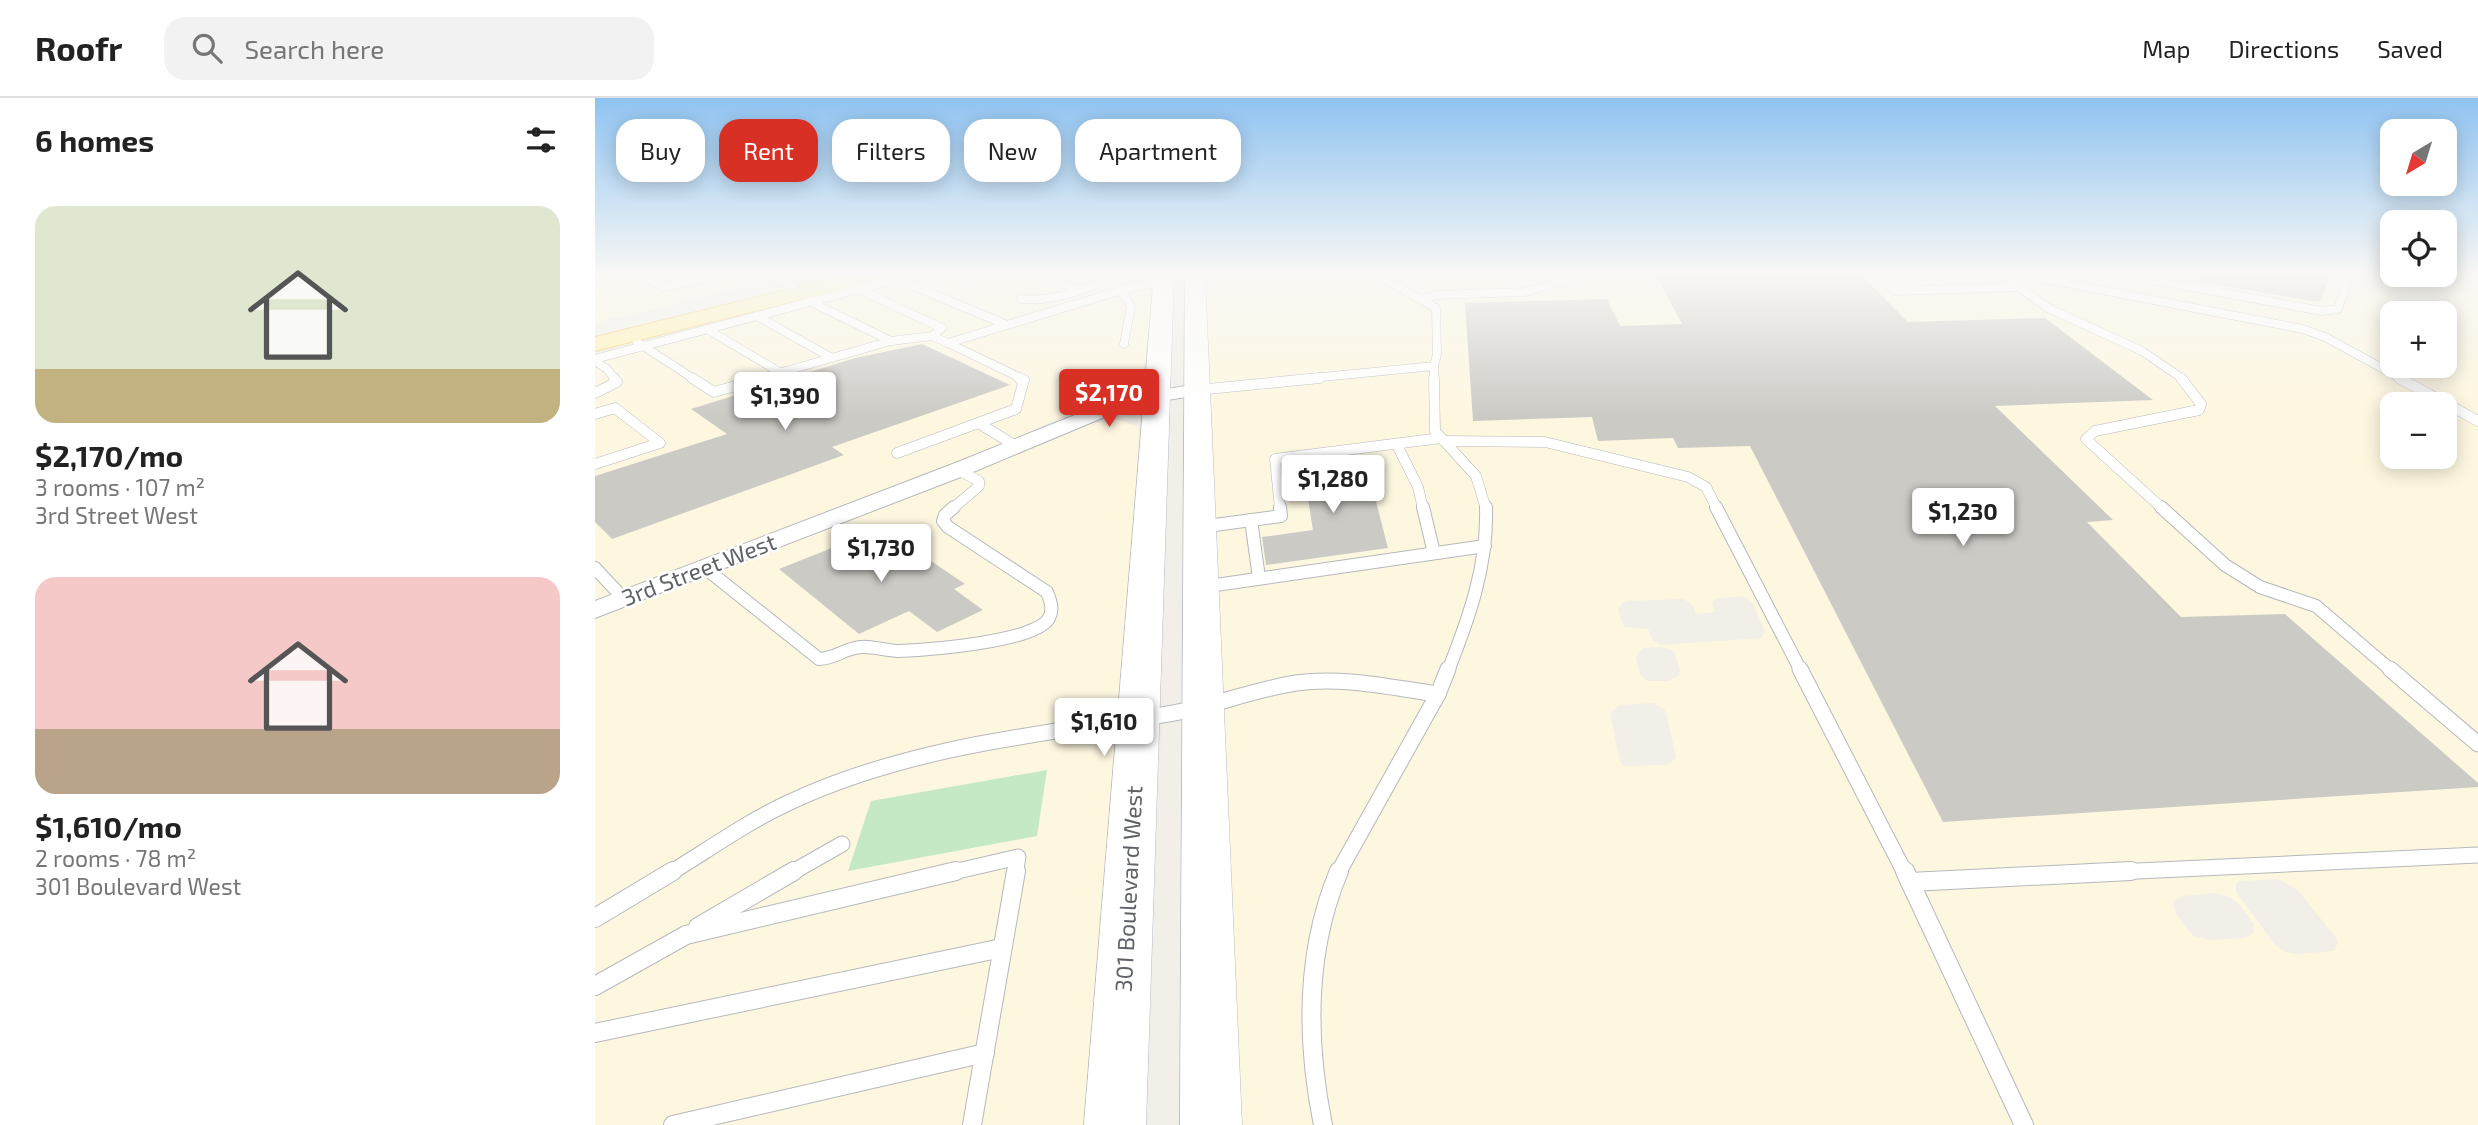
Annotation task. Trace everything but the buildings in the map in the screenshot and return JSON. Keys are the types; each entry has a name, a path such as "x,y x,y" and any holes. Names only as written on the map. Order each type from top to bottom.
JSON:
{"main road":[{"path":"595,334 644,323"},
{"path":"595,344 635,341 690,323"},
{"name":"301 Boulevard West","path":"1168,323 1176,393 1200,527 1211,1125"},
{"name":"301 Boulevard West","path":"1115,1125 1139,719 1176,393 1187,323"}],"street":[{"name":"3rd Street West","path":"595,610 958,470 1127,401 1176,393"}],"lane":[{"path":"595,393 617,382 615,377 595,360 635,341 728,323"},
{"path":"769,323 832,358"},
{"path":"857,323 891,341"},
{"path":"932,336 942,328 934,323"},
{"path":"1002,323 1007,325"},
{"path":"948,343 1014,323"},
{"path":"1124,344 1128,323"},
{"path":"1323,1125 1316,1096 1310,1032 1314,964 1327,902 1343,862 1438,694 1472,605 1489,522 1487,502 1469,466 1443,439 1434,425 1437,323"},
{"path":"2080,323 2140,348 2187,385 2201,404 2199,410 2095,431 2087,439 2225,565 2260,587 2316,606 2478,744"},
{"path":"2272,323 2303,329 2325,337 2478,421"},
{"path":"707,328 781,373"},
{"path":"635,341 714,392 891,341 932,336 1024,380 1016,409 897,453"},
{"path":"1176,393 1434,366"},
{"path":"595,414 615,408 660,443 595,464"},
{"path":"978,423 1016,446"},
{"path":"1200,527 1280,516 1275,459 1443,439 1545,442 1688,477 1706,487 1910,882 2024,1125"},
{"path":"1397,446 1418,487 1434,553"},
{"path":"705,568 819,659 834,658 856,647 897,651 1012,639 1027,634 1049,618 1052,604 1047,592 948,527 943,521 944,515 979,486 979,481 958,470"},
{"path":"1251,520 1259,578"},
{"path":"1202,587 1485,546"},
{"path":"595,568 624,598"},
{"path":"595,918 787,803 895,762 1038,734 1203,708 1252,692 1316,681 1368,684 1438,694"},
{"path":"595,986 842,844"},
{"path":"1910,882 2478,855"},
{"path":"686,935 1018,857 972,1125"},
{"path":"595,1033 1002,948"},
{"path":"673,1125 985,1054"}],"shaded area":[{"path":"724,323 1149,323 1143,376 1112,394 952,467 595,603 595,356"},
{"path":"1207,323 2380,323 2380,378 2457,378 2457,323 2478,323 2478,1125 1229,1125","holes":["1742,596 1752,602 1765,631 1762,638 1661,645 1653,641 1648,629 1624,627 1618,610 1622,603 1629,601 1683,599 1691,603 1696,614 1715,612 1712,603 1714,599","1661,647 1674,651 1680,670 1679,676 1668,681 1647,681 1640,674 1636,658 1638,652 1644,648","1653,703 1665,710 1676,756 1667,765 1625,766 1620,762 1610,713 1619,705","2278,879 2298,890 2337,939 2334,951 2298,954 2286,952 2275,945 2236,892 2236,884 2239,881","2215,893 2230,897 2240,905 2254,924 2253,933 2245,938 2211,940 2194,936 2186,928 2176,914 2173,903 2175,900 2183,896"]},
{"path":"1119,420 1139,427 1128,725 1087,1125 595,1125 595,617 1082,425"}],"green space":[{"path":"1047,770 1037,836 848,871 871,801"}]}
